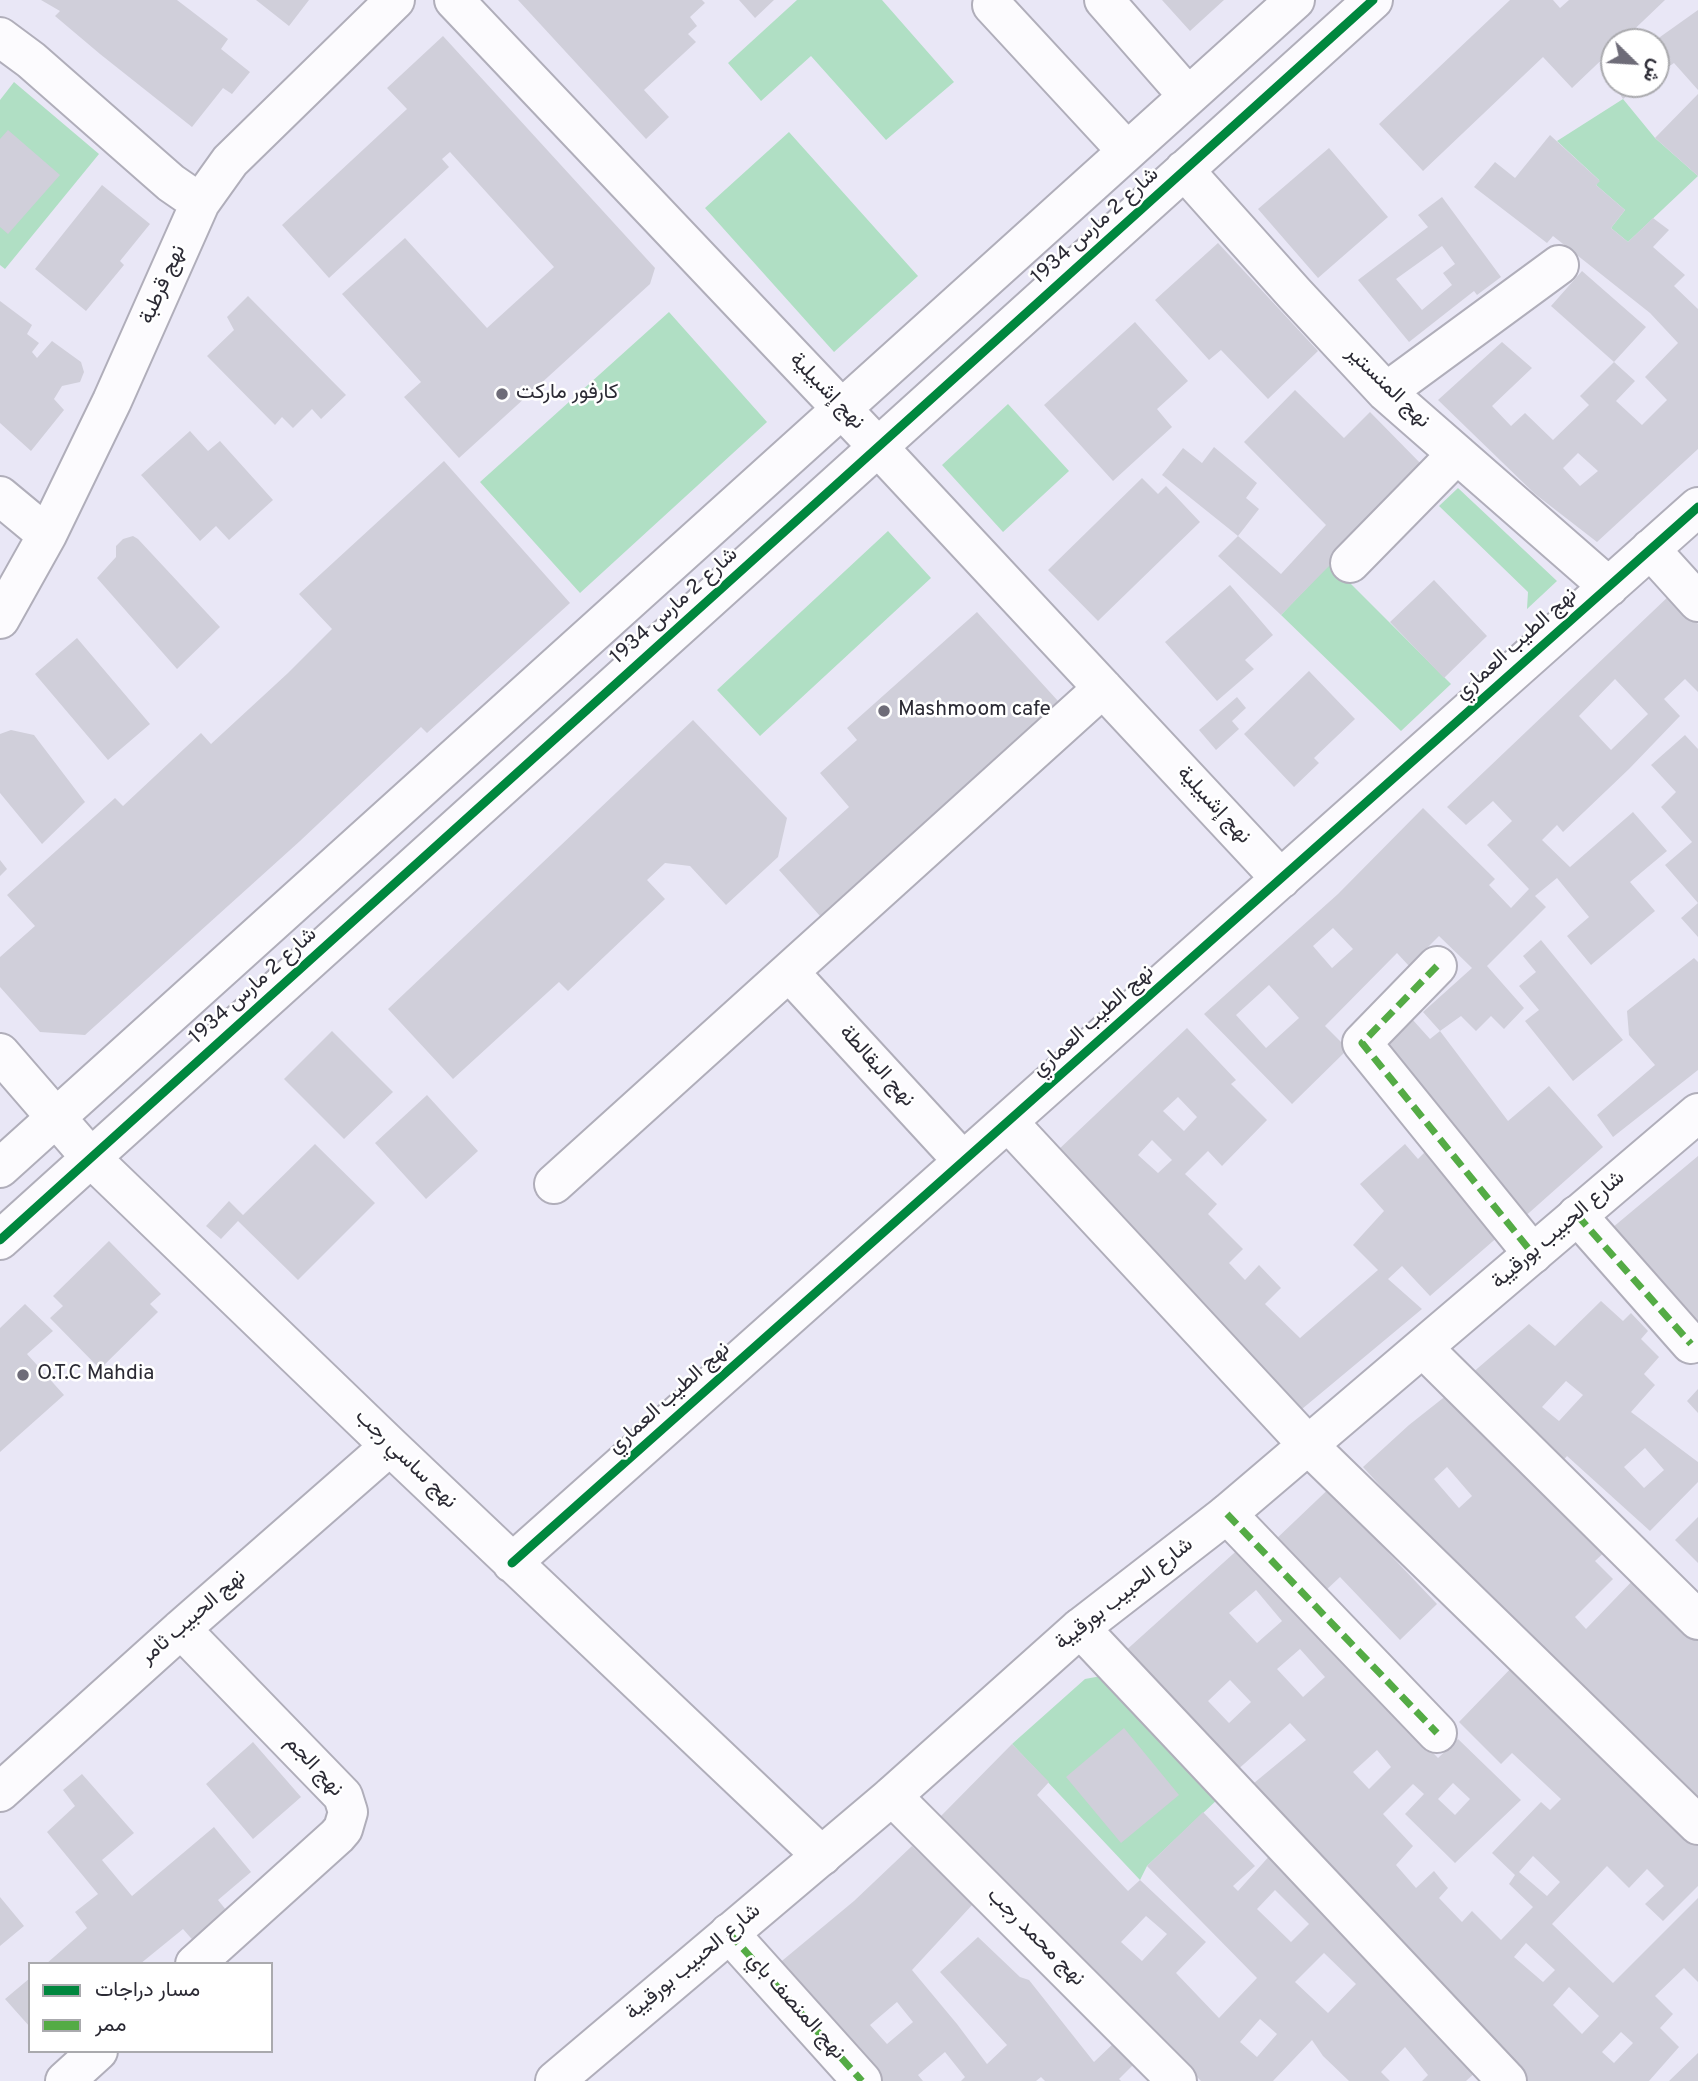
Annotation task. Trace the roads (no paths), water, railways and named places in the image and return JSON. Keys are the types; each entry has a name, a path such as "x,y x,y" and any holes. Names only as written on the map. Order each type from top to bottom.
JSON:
{"street":[{"name":"نهج قرطبة","path":"0,619 47,535 112,401 200,203 230,161 395,0"},
{"name":"نهج إشبيلية","path":"454,0 878,447 1281,879"},
{"path":"1104,0 1188,96"},
{"name":"شارع 2 مارس 1934","path":"0,1168 1295,0"},
{"name":"شارع 2 مارس 1934","path":"0,1240 1373,0"},
{"path":"992,5 1127,151"},
{"path":"0,37 31,60 171,183 200,203"},
{"name":"نهج المنستير","path":"1184,170 1386,392 1609,587"},
{"path":"1386,392 1559,265"},
{"path":"1350,563 1457,454"},
{"path":"0,496 47,535"},
{"name":"نهج الطيب العماري","path":"512,1563 1698,507"},
{"path":"1650,549 1698,601"},
{"path":"554,1184 1103,688"},
{"path":"1437,966 1362,1043 1533,1254"},
{"name":"نهج البقالطة","path":"789,972 963,1161"},
{"name":"نهج ساسي رجب","path":"0,1053 91,1158 822,1857"},
{"name":"شارع الحبيب بورقيبة","path":"555,2081 822,1857 1080,1628 1227,1514 1309,1446 1698,1113"},
{"path":"1008,1122 1309,1446 1698,1825"},
{"path":"1577,1215 1691,1344"},
{"path":"1424,1349 1698,1620"},
{"name":"نهج الحبيب ثامر","path":"0,1792 390,1446"},
{"path":"1227,1514 1437,1733"},
{"path":"1080,1628 1507,2081"},
{"name":"نهج الجم","path":"181,1629 343,1796 348,1812 337,1836 197,1962"},
{"name":"نهج محمد رجب","path":"892,1796 1177,2081"},
{"name":"نهج المنصف باي","path":"729,1933 862,2081"},
{"path":"65,2081 96,2053"}],"place":[{"name":"كارفور ماركت","path":"502,394"},
{"name":"Mashmoom cafe","path":"884,711"},
{"name":"O.T.C Mahdia","path":"23,1375"}]}
